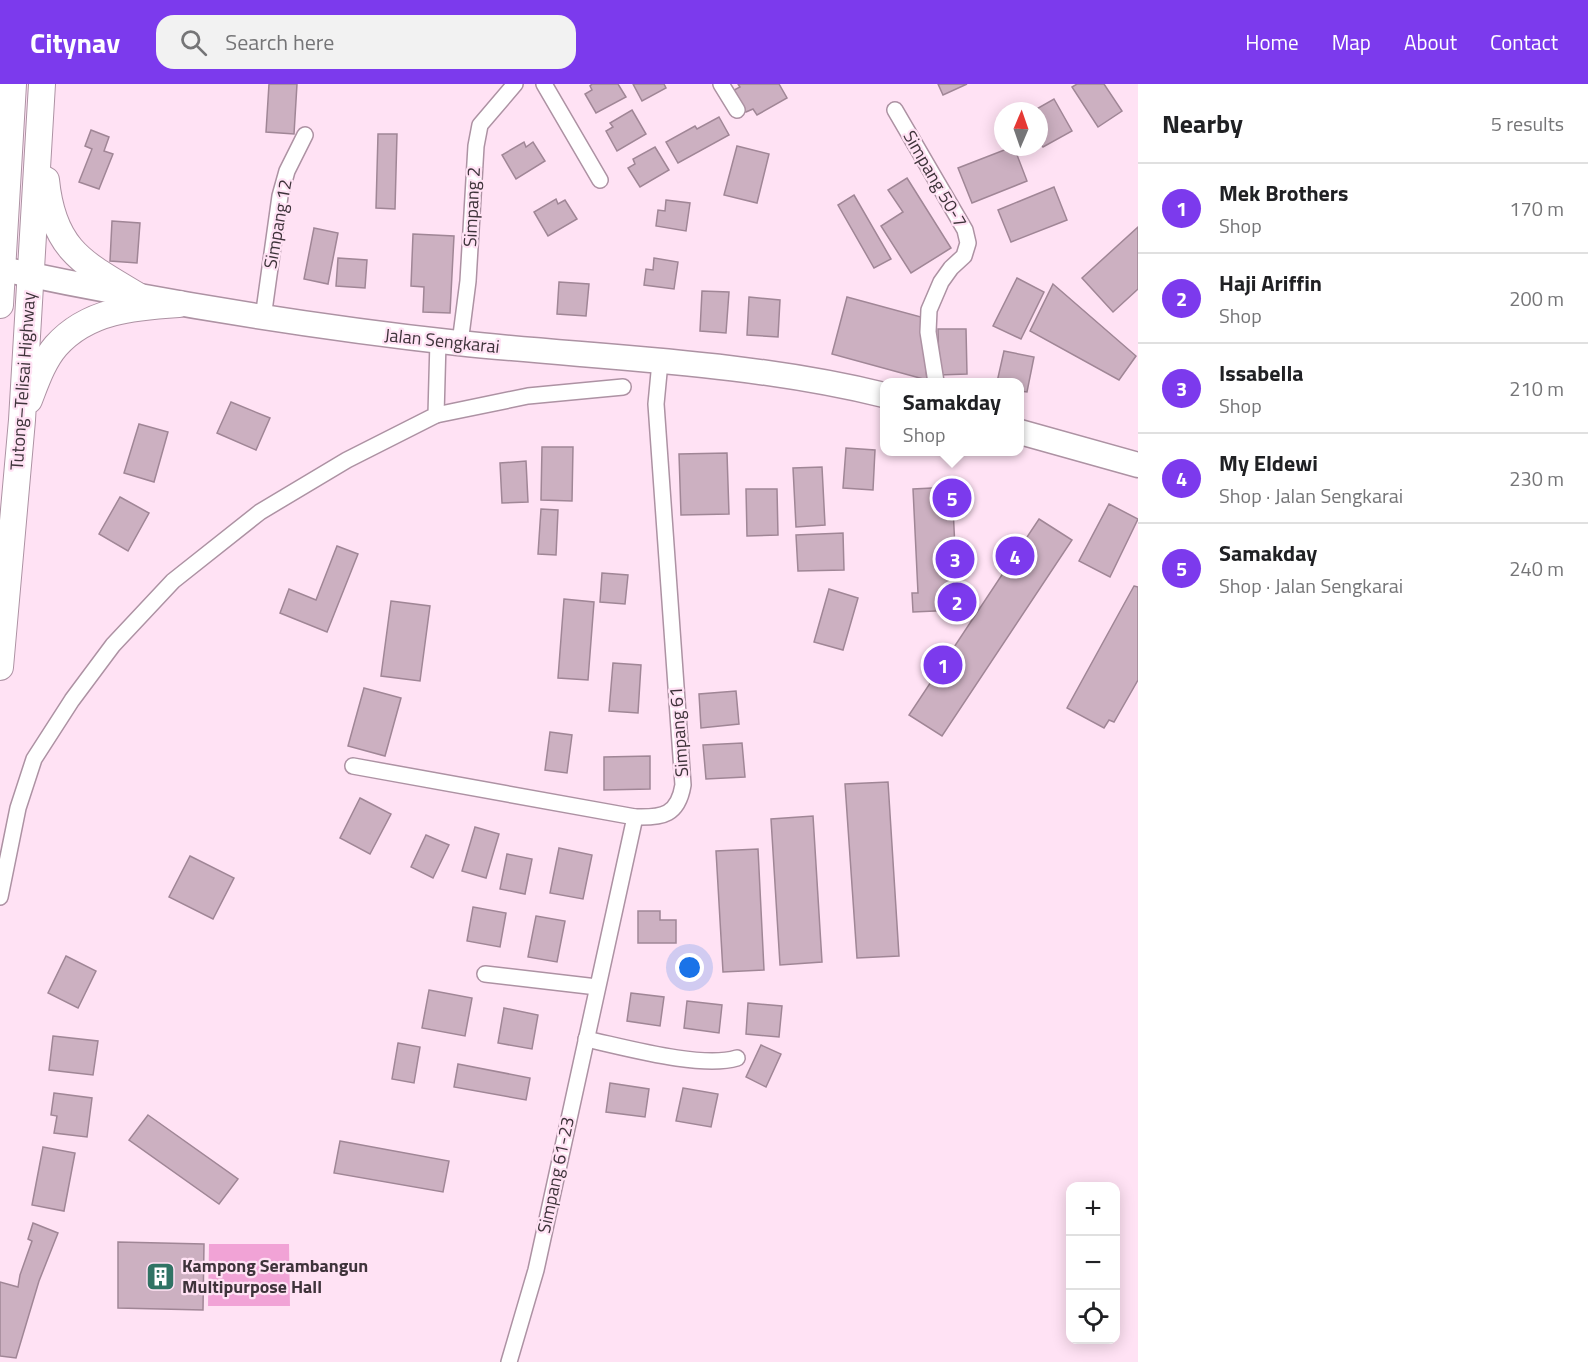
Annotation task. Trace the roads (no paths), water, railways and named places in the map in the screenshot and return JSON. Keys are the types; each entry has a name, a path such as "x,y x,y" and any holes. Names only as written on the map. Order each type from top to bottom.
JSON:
{"highway":[{"name":"Tutong–Telisai Highway","path":"0,305 13,84"},
{"path":"42,84 40,120 48,199 63,239 73,253 92,269 138,296"},
{"name":"Tutong–Telisai Highway","path":"0,667 21,420 40,120"},
{"path":"21,420 45,363 55,347 85,322 107,313 179,304"}],"main road":[{"name":"Jalan Sengkarai","path":"2,269 179,304 342,330 737,369 880,394"},
{"path":"1024,433 1138,465"}],"street":[{"name":"Simpang 2","path":"436,415 449,342 468,280 476,146 480,125 515,84"},
{"path":"544,84 600,180"},
{"path":"721,84 737,110"},
{"name":"Simpang 50-7","path":"895,110 965,230 968,243 964,256 941,282 929,309 928,332 935,378"},
{"name":"Simpang 12","path":"263,318 280,196 287,171 305,135"},
{"name":"Simpang 61","path":"353,766 635,817 651,818 677,807 683,785 656,404 660,362"},
{"path":"0,897 18,808 34,759 72,700 113,645 173,581 260,512 346,460 436,415 528,396 623,387"},
{"name":"Simpang 61-23","path":"509,1362 536,1270 635,817"},
{"path":"485,974 597,987"},
{"path":"586,1039 692,1060 724,1062 736,1059"}],"place":[{"name":"Samakday","path":"952,498"},
{"name":"My Eldewi","path":"1015,556"},
{"name":"Issabella","path":"955,559"},
{"name":"Haji Ariffin","path":"957,602"},
{"name":"Mek Brothers","path":"943,665"},
{"name":"Kampong Serambangun Multipurpose Hall","path":"161,1276"}]}
